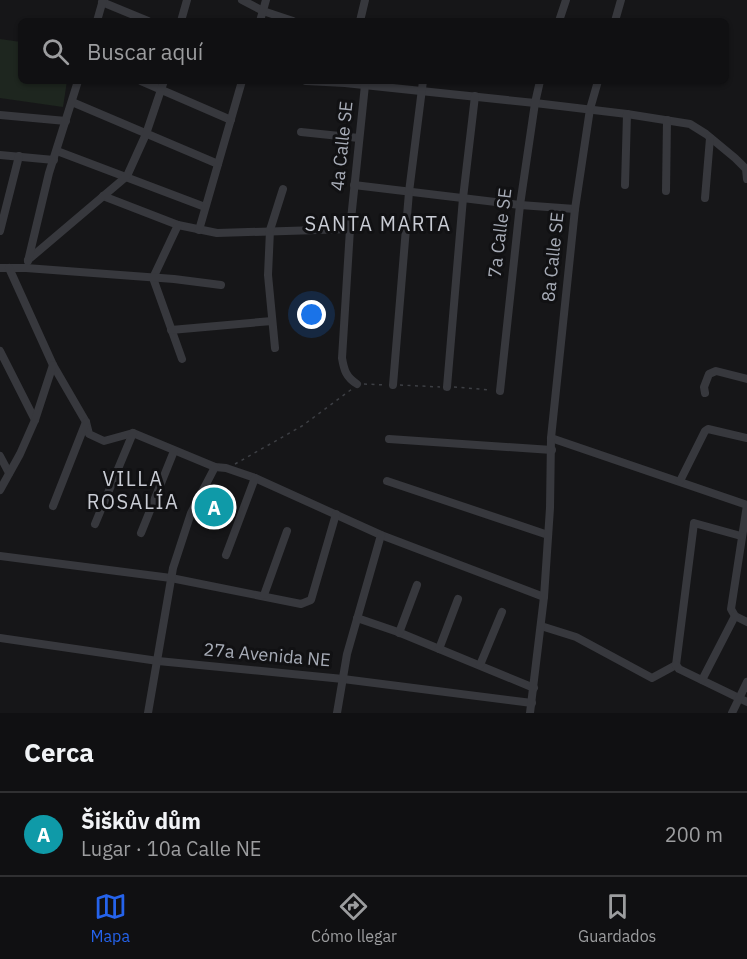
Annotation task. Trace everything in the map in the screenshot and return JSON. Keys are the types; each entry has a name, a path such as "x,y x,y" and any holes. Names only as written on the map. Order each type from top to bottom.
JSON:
{"street":[{"path":"182,18 187,0"},
{"path":"242,0 263,11 284,18"},
{"path":"261,18 266,0"},
{"path":"361,18 365,0"},
{"path":"560,18 566,0"},
{"path":"616,18 621,0"},
{"path":"98,18 103,1 141,18"},
{"path":"27,264 55,155 77,84"},
{"path":"199,230 241,84"},
{"path":"358,84 534,102 690,124 710,138 747,173"},
{"path":"393,385 409,192 422,84"},
{"name":"7a Calle SE","path":"500,391 520,205 534,102 539,84"},
{"name":"8a Calle SE","path":"530,713 544,597 551,438 575,208 590,109 597,84"},
{"path":"27,264 127,177 146,134 163,85 231,120"},
{"name":"4a Calle SE","path":"357,384 344,370 342,358 350,229 365,85"},
{"path":"447,387 463,198 475,96"},
{"path":"72,102 218,164"},
{"path":"625,185 627,114"},
{"path":"0,115 66,121"},
{"path":"666,191 667,120"},
{"path":"301,132 359,138"},
{"path":"705,198 710,138"},
{"path":"0,155 55,155 127,177 205,207"},
{"path":"0,231 19,156"},
{"path":"354,185 520,205 575,208"},
{"path":"275,348 268,275 270,230 282,189"},
{"path":"103,196 178,225 217,233 350,229"},
{"path":"178,225 153,278 182,359"},
{"path":"221,285 27,264 5,268 53,365 86,422 89,434 104,441 133,433 215,467 226,468 255,478 381,535 544,597"},
{"path":"171,330 272,321"},
{"path":"0,351 35,420"},
{"path":"0,490 35,420 53,365"},
{"path":"705,393 704,387 708,374 716,371 747,379"},
{"path":"53,506 86,422"},
{"path":"680,481 708,429 747,438"},
{"path":"95,524 133,433"},
{"path":"551,438 747,504 731,609 735,616 747,622"},
{"path":"389,439 552,450"},
{"path":"141,533 174,451"},
{"path":"0,456 9,473"},
{"path":"148,713 171,578 191,513 215,467"},
{"path":"226,555 255,478"},
{"path":"387,481 548,535"},
{"path":"0,556 171,578 302,604 311,600 336,514"},
{"path":"675,665 694,523 741,536"},
{"path":"264,595 287,531"},
{"path":"337,713 357,618 381,535"},
{"path":"399,633 417,585"},
{"path":"439,649 458,599"},
{"path":"480,665 502,612"},
{"path":"702,680 735,616"},
{"path":"357,618 534,688"},
{"path":"541,626 576,637 652,678 675,665"},
{"name":"27a Avenida NE","path":"0,638 158,662 343,679 532,703"},
{"path":"675,665 743,700"},
{"path":"732,713 743,700 747,682"}],"path":[{"path":"226,468 302,426 333,405 357,384 393,385"}],"shaded area":[{"path":"0,39 18,42 18,84 67,84 63,107 0,98"}],"place":[{"name":"Šiškův dům","path":"214,507"}],"district":[{"name":"SANTA MARTA","path":"378,224"},
{"name":"VILLA ROSALÍA","path":"133,490"}]}
